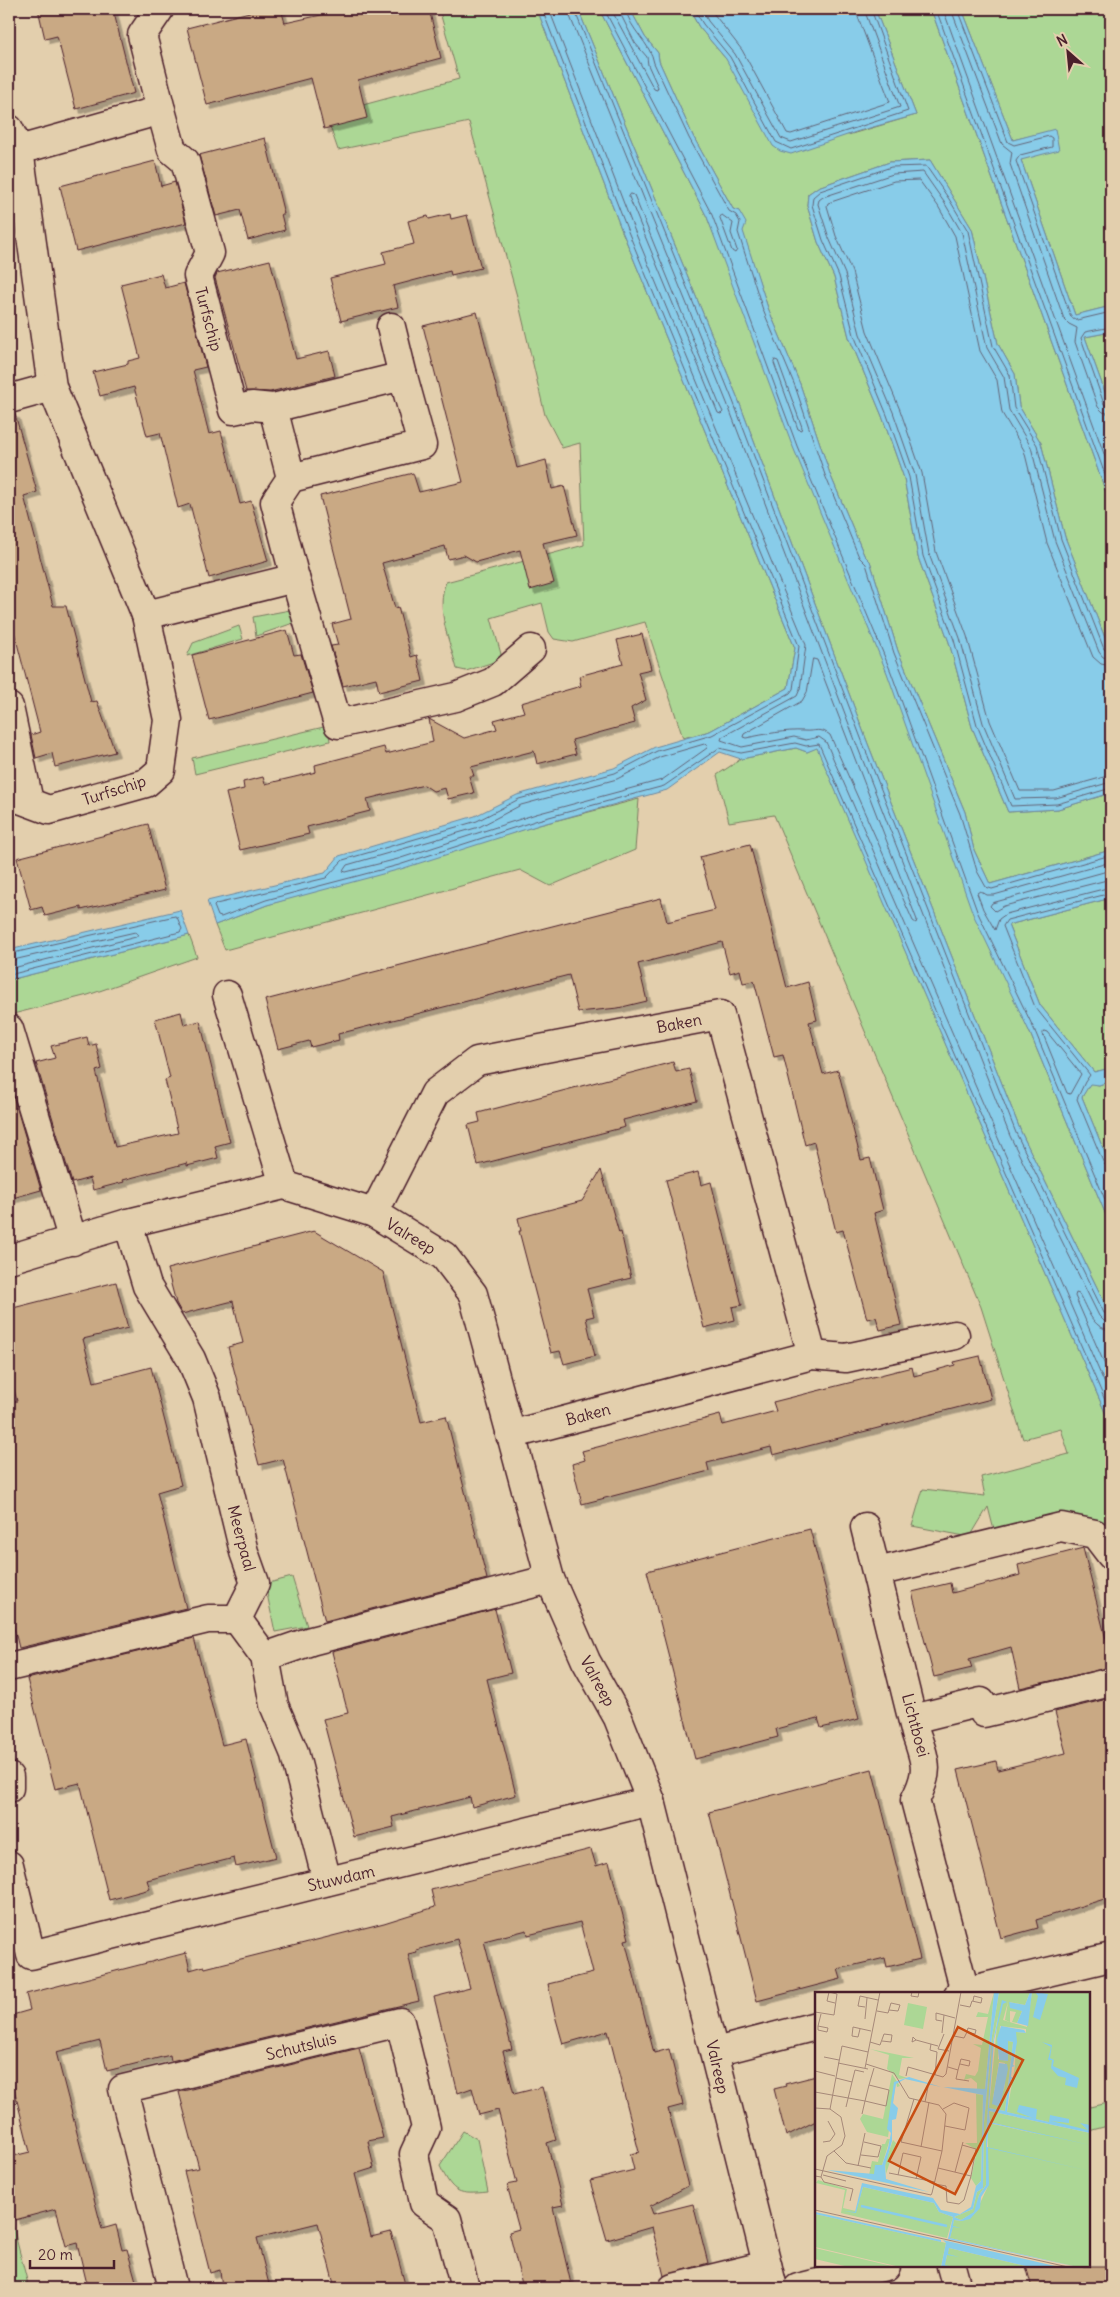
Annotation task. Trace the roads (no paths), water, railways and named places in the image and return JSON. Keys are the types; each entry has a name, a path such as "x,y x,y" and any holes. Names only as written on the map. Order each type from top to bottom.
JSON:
{"street":[{"name":"Turfschip","path":"161,9 142,35 172,150 185,161 210,253 198,276 233,410 252,406 273,408 402,376"},
{"name":"Turfschip","path":"9,707 19,799 48,810 146,782 161,770 168,720 146,615 52,387 14,139 161,110"},
{"path":"391,327 402,376 422,445 291,478 274,502 338,724 456,696 493,682 530,649"},
{"path":"9,399 52,387"},
{"path":"273,408 291,478"},
{"path":"146,615 295,578"},
{"path":"9,1259 128,1223 284,1185 227,995"},
{"name":"Baken","path":"374,1213 435,1093 477,1061 720,1015 812,1355"},
{"path":"9,1029 72,1241"},
{"name":"Valreep","path":"284,1185 374,1213 444,1256 473,1294 550,1579 586,1661 618,1718 651,1801 770,2276"},
{"name":"Meerpaal","path":"128,1223 147,1286 190,1359 207,1398 244,1552 255,1583 237,1619"},
{"name":"Baken","path":"510,1435 812,1355 846,1358 955,1335"},
{"name":"Lichtboei","path":"865,1527 926,1764 923,1784 915,1800 962,1992"},
{"path":"877,1572 1060,1527 1095,1534 1111,1555"},
{"path":"265,1657 311,1641 550,1579"},
{"path":"9,1667 208,1618 237,1619 265,1657 274,1705 294,1752 327,1881"},
{"path":"913,1718 982,1702 984,1713 1111,1682"},
{"path":"9,1777 9,1788"},
{"name":"Stuwdam","path":"9,1866 30,1955 651,1801"},
{"name":"Lichtboei","path":"966,1992 1111,1957"},
{"name":"Schutsluis","path":"173,2288 123,2089 400,2022 426,2128 414,2154 424,2203 448,2220 465,2288"},
{"path":"715,2052 815,2026"},
{"path":"798,2288 882,2267"},
{"path":"951,2267 957,2288"},
{"path":"673,2288 770,2276"}],"water":[{"path":"537,9 578,9 738,399 868,744 1021,1132 1111,1316 1111,1426 817,748 807,752 796,748 741,759 720,752 667,790 539,825 401,869 267,905 215,925 207,901 325,873 339,856 475,816 517,795 614,768 655,747 710,731 788,688 795,648 622,231"},
{"path":"599,9 630,9 645,37 658,53 659,61 693,136 733,209 739,211 746,223 743,231 768,308 800,384 830,474 864,555 870,561 898,651 965,812 974,850 990,884 1111,850 1111,898 1008,925 1040,1005 1094,1072 1111,1068 1111,1081 1099,1085 1090,1084 1082,1097 1111,1168 1111,1227 1030,1033 973,914 887,673 793,447 707,217"},
{"path":"689,9 875,9 916,115 859,131 791,154 780,151 773,146 726,59 699,27"},
{"path":"931,9 962,9 1013,140 1055,129 1059,150 1021,160 1075,315 1111,306 1111,332 1085,337 1111,409 1111,506"},
{"path":"930,160 972,229 998,344 1015,374 1019,406 1041,443 1065,537 1111,653 1111,793 1058,809 1008,812 972,727 949,642 918,557 904,478 882,416 849,337 834,277 818,242 807,205 808,194 818,187 890,162"},
{"path":"180,910 189,935 9,980 9,950"}]}
